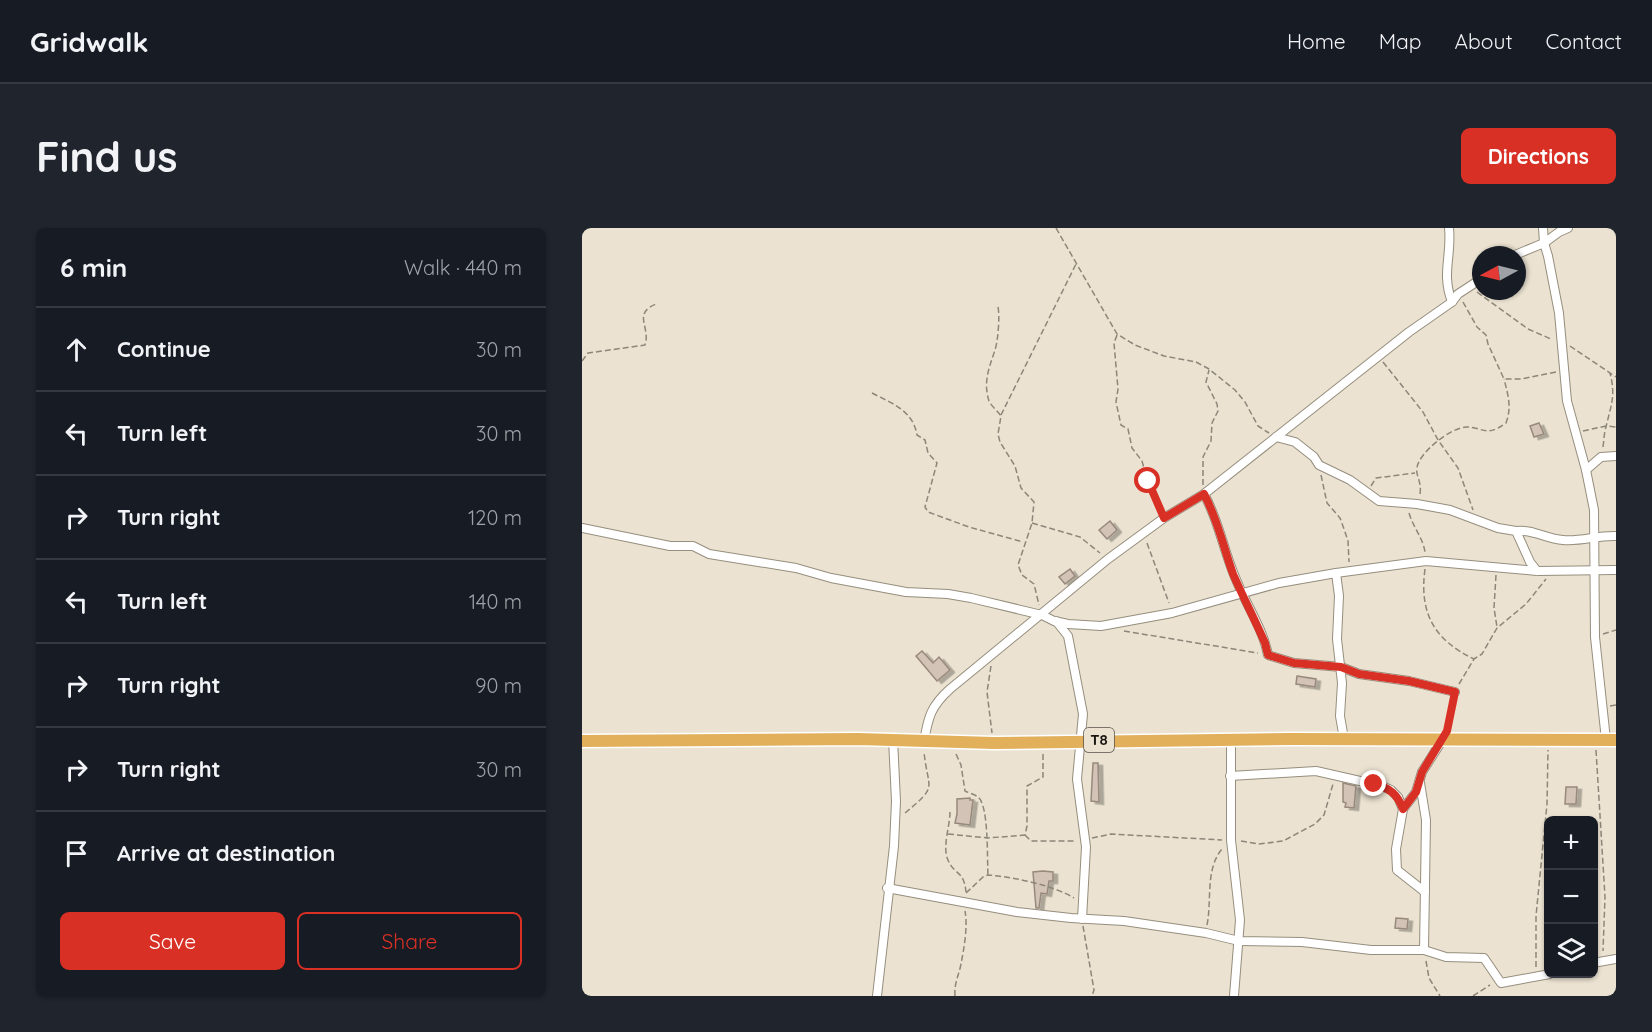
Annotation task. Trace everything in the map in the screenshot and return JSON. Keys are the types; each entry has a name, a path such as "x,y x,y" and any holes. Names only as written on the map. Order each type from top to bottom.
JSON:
{"highway":[{"name":"T8","path":"582,741 893,739 994,743 1344,739 1606,740"}],"street":[{"path":"1449,228 1446,275 1452,302"},
{"path":"1543,228 1544,243 1558,305 1567,400 1594,510 1595,637 1606,740"},
{"path":"1526,250 1544,243 1568,228"},
{"path":"924,742 927,721 938,700 1108,559 1143,532 1204,494 1378,356 1472,285"},
{"path":"1276,436 1295,442 1319,465 1350,480 1379,501 1417,504 1450,510 1498,528 1532,531 1564,541 1616,536"},
{"path":"1586,470 1601,457 1616,456"},
{"path":"1204,494 1217,520 1222,543 1268,655 1294,663 1341,667 1359,674 1409,681 1455,692"},
{"path":"582,528 670,546 693,546 709,554 796,568 831,578 906,592 948,594 971,598 1042,615 1056,621 1101,626 1172,613 1279,583 1426,561 1537,571 1616,570"},
{"path":"1516,531 1530,562 1537,571"},
{"path":"1336,573 1339,596 1337,639 1342,683 1340,717 1344,739"},
{"path":"1056,621 1068,636 1083,714 1077,779 1086,860 1082,919"},
{"path":"877,996 887,888 894,846 896,801 893,739"},
{"path":"1231,740 1231,840 1238,895 1239,941 1234,996"},
{"path":"1424,950 1426,820 1420,783 1422,772 1443,740"},
{"path":"1230,776 1305,771 1337,776 1391,790 1398,797 1403,809"},
{"path":"1420,783 1403,809 1396,849 1397,870 1425,891"},
{"path":"887,888 1017,912 1124,921 1206,933 1239,941 1302,942 1371,950 1424,950 1446,957 1484,958 1501,983 1544,975"},
{"path":"1598,962 1616,959"}],"path":[{"path":"1056,228 1117,334 1135,345 1164,356 1196,362 1209,369 1245,402 1258,426 1276,436"},
{"path":"1042,615 1034,584 1022,575 1019,569 1032,523 1034,502 1021,488 1015,466 1000,442 998,434 1001,416 1076,263"},
{"path":"1469,287 1527,329 1579,350 1616,377"},
{"path":"1417,504 1421,483 1416,472 1418,462 1438,440 1463,428 1488,431 1506,423 1509,415 1510,404 1499,364 1488,344 1486,335 1477,327 1458,294"},
{"path":"582,361 588,353 645,345 647,339 643,315 647,308 656,304"},
{"path":"998,307 1000,319 997,327 997,342 986,381 989,401 1001,416"},
{"path":"1117,334 1114,343 1118,389 1116,402 1121,425 1128,429 1132,448 1142,461 1149,486 1164,518"},
{"path":"1378,356 1423,412 1438,440 1458,468 1476,520"},
{"path":"1204,494 1203,457 1211,441 1212,423 1218,411 1206,382 1209,369"},
{"path":"1504,379 1521,379 1551,372 1566,373"},
{"path":"1601,457 1606,426 1615,396 1610,373"},
{"path":"872,393 907,412 917,435 925,440 928,453 937,464 926,507 928,512 969,527 1025,542"},
{"path":"1576,433 1606,426 1616,427"},
{"path":"1319,465 1327,504 1340,518 1348,541 1349,572"},
{"path":"1362,489 1371,487 1377,478 1416,472"},
{"path":"1406,504 1412,523 1424,544 1426,561 1423,584 1425,602 1432,625 1443,640 1455,650 1474,659"},
{"path":"1032,523 1080,537 1108,559"},
{"path":"1143,532 1172,613"},
{"path":"1497,567 1494,608 1497,628"},
{"path":"1443,740 1450,722 1455,692 1460,680 1474,659 1482,654 1497,628 1534,596 1551,570"},
{"path":"1595,637 1616,630"},
{"path":"1126,631 1268,655"},
{"path":"990,657 987,692 994,743"},
{"path":"1535,977 1538,887 1547,804 1548,739"},
{"path":"1603,961 1606,740"},
{"path":"1025,835 1027,786 1043,777 1042,741"},
{"path":"894,820 926,796 930,786 925,765 924,742"},
{"path":"948,742 962,765 965,791 982,801 988,838 986,854 988,875"},
{"path":"948,834 988,838 1025,835 1031,841 1085,839 1111,834 1122,837 1231,840 1259,844 1283,841 1315,824 1324,815 1331,788 1337,776"},
{"path":"950,812 947,859 964,878 966,893 988,875 1054,888 1075,898 1083,907"},
{"path":"1206,933 1211,908 1212,870 1215,858 1231,840"},
{"path":"955,996 955,981 961,965 966,921 962,902"},
{"path":"1082,919 1094,990 1092,996"},
{"path":"1424,950 1427,974 1440,996"},
{"path":"1473,996 1484,987 1501,983"}],"building":[{"path":"1539,423 1544,434 1534,437 1530,426"},
{"path":"1110,521 1117,530 1107,539 1099,530"},
{"path":"1070,569 1075,576 1065,584 1059,577"},
{"path":"922,651 933,663 939,657 950,670 937,681 916,656"},
{"path":"1297,676 1316,679 1315,687 1296,684"},
{"path":"1093,763 1098,763 1099,802 1091,801"},
{"path":"1343,783 1356,786 1354,808 1345,807"},
{"path":"1566,787 1577,787 1576,804 1565,804"},
{"path":"970,798 973,800 970,825 955,823 957,799"},
{"path":"1033,872 1053,872 1053,881 1049,881 1047,894 1041,893 1039,908 1036,908"},
{"path":"1396,918 1408,919 1407,929 1395,928"}],"route":[{"path":"1148,481 1164,518 1204,494 1217,520 1222,543 1234,576 1265,643 1268,655 1294,663 1341,667 1359,674 1409,681 1455,692 1447,731 1422,772 1416,792 1403,809 1398,797 1391,790 1374,784"}]}
